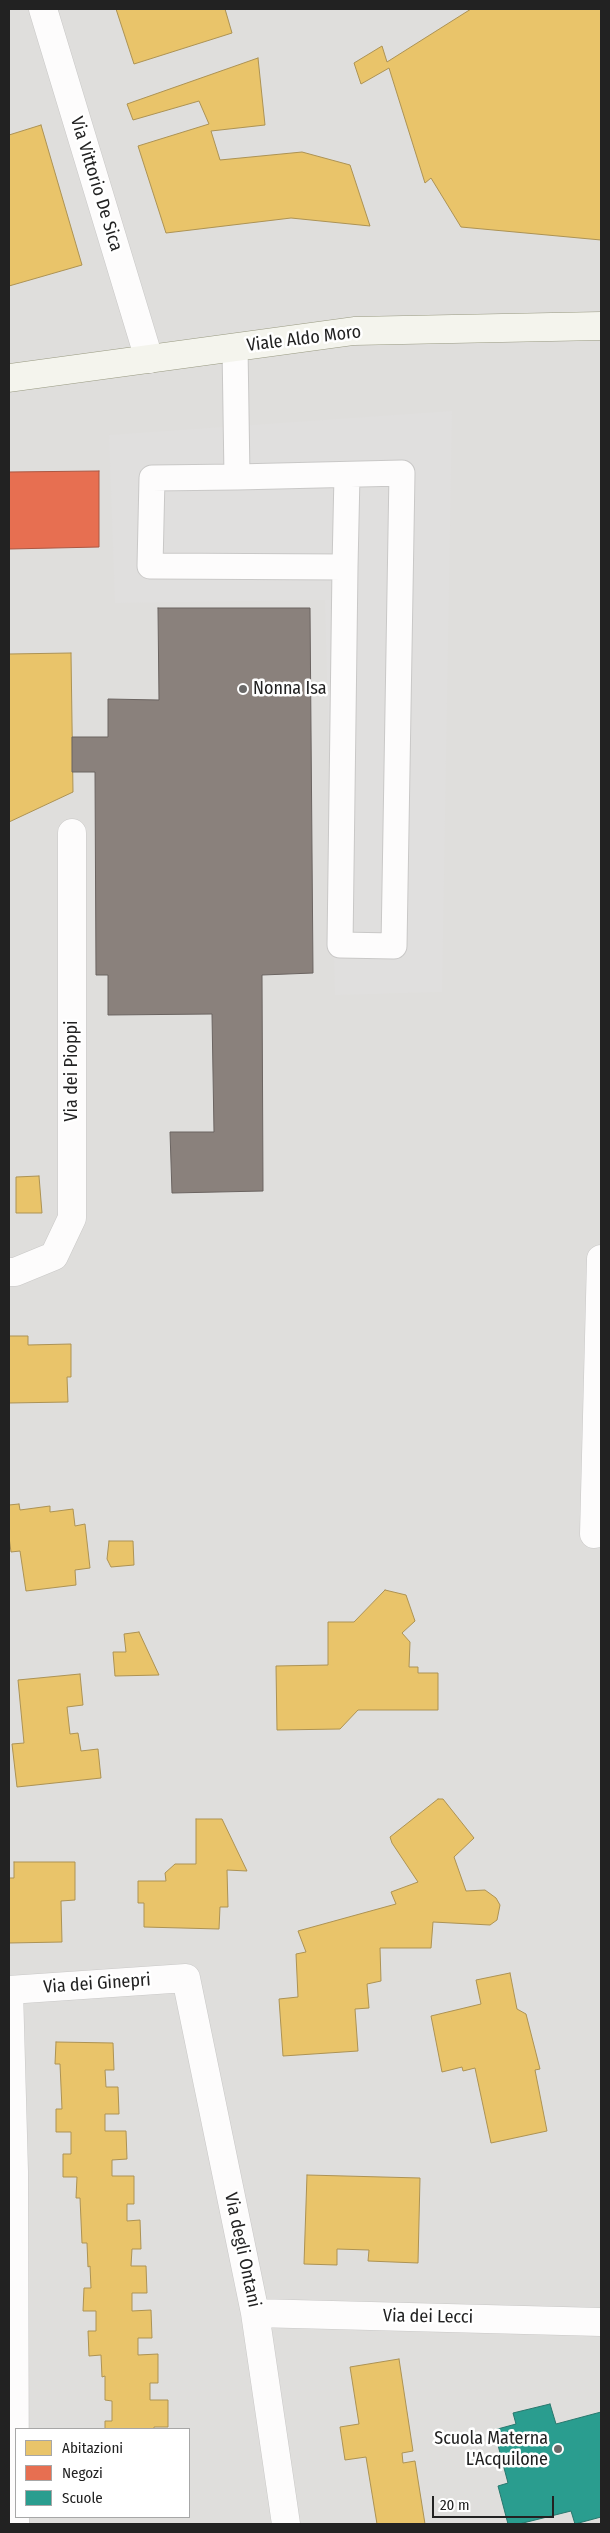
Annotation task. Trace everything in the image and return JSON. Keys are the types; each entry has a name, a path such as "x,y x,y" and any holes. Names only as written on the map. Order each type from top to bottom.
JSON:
{"main road":[{"name":"Viale Aldo Moro","path":"9,378 354,331 601,326"}],"street":[{"name":"Via Vittorio De Sica","path":"42,9 149,359"},
{"name":"Via dei Pioppi","path":"9,1272 15,1272 54,1256 72,1218 72,833"},
{"path":"594,1534 601,1259"},
{"name":"Via dei Ginepri","path":"9,1990 186,1978"},
{"name":"Via degli Ontani","path":"186,1978 256,2313 286,2524"},
{"path":"9,1990 14,2172 15,2524"},
{"name":"Via dei Lecci","path":"256,2313 601,2322"}],"lane":[{"path":"235,347 237,477"},
{"path":"345,567 150,566 152,478 237,477 347,474 402,473 394,946 340,945 347,474"}],"shaded area":[{"path":"9,9 601,9 601,2524 9,2524"},
{"path":"452,411 442,992 335,995 325,600 115,603 109,435"}],"building: Abitazioni":[{"path":"116,9 225,9 232,33 134,64"},
{"path":"471,9 601,9 601,240 461,227 431,178 425,183 389,68 361,84 354,63 382,46 387,62"},
{"path":"258,58 265,125 211,131 220,160 302,152 350,165 370,226 291,218 166,233 138,146 209,124 199,101 133,120 127,104"},
{"path":"41,125 82,265 9,286 9,135"},
{"path":"71,653 73,792 9,822 9,654"},
{"path":"39,1176 42,1213 16,1213 16,1177"},
{"path":"9,1336 28,1336 28,1345 71,1344 71,1377 67,1377 68,1402 9,1403"},
{"path":"19,1504 20,1510 50,1506 50,1512 73,1509 75,1526 85,1524 90,1568 75,1570 76,1585 26,1591 20,1551 11,1552 9,1537 9,1505"},
{"path":"109,1541 133,1541 134,1565 111,1567 107,1559"},
{"path":"385,1590 406,1595 415,1621 402,1633 410,1642 409,1667 418,1667 418,1673 438,1673 438,1710 358,1710 340,1729 277,1730 276,1666 328,1665 328,1622 354,1622"},
{"path":"139,1632 159,1675 115,1676 113,1652 126,1652 124,1634"},
{"path":"80,1674 83,1705 67,1707 70,1734 78,1733 81,1751 98,1749 101,1778 17,1787 12,1744 24,1743 18,1680"},
{"path":"438,1799 443,1799 474,1838 454,1857 466,1891 485,1890 496,1898 500,1905 497,1920 490,1925 433,1922 431,1948 380,1948 381,1981 367,1984 369,2008 355,2009 358,2051 283,2056 279,1999 298,1997 296,1954 306,1952 298,1931 396,1904 391,1892 418,1882 390,1837"},
{"path":"196,1819 222,1819 247,1871 227,1870 228,1907 220,1907 219,1929 144,1927 144,1903 138,1903 138,1881 166,1881 165,1873 175,1864 196,1864"},
{"path":"14,1862 75,1862 75,1900 61,1901 62,1942 9,1943 9,1878 14,1878"},
{"path":"510,1973 517,2009 526,2014 540,2069 535,2070 547,2131 491,2143 475,2068 463,2071 462,2067 442,2072 431,2016 481,2004 476,1980"},
{"path":"56,2042 113,2043 114,2070 105,2070 106,2087 118,2087 119,2114 105,2114 105,2131 126,2131 127,2159 112,2160 112,2176 134,2176 134,2204 127,2204 127,2221 140,2220 141,2249 132,2249 131,2266 146,2266 147,2293 132,2293 132,2311 151,2310 152,2338 138,2338 138,2355 158,2354 158,2383 150,2383 150,2400 168,2400 168,2427 105,2428 105,2421 112,2421 112,2401 105,2400 105,2376 102,2377 101,2355 89,2356 88,2331 96,2331 96,2311 83,2311 84,2288 91,2288 90,2266 88,2267 87,2243 82,2243 80,2198 76,2198 77,2177 63,2177 63,2154 71,2154 71,2132 56,2132 56,2109 62,2109 60,2064 55,2064"},
{"path":"307,2175 420,2178 418,2263 368,2261 369,2250 337,2249 337,2265 304,2264"},
{"path":"399,2359 413,2451 402,2453 403,2463 415,2461 425,2524 377,2524 366,2457 345,2460 340,2427 359,2424 350,2367"}],"building: Negozi":[{"path":"99,471 99,547 9,549 9,472"}],"building: Scuole":[{"path":"550,2404 556,2424 601,2412 601,2517 575,2524 571,2511 519,2524 508,2524 498,2486 508,2483 494,2430 516,2424 513,2413"}],"building: Industria":[{"path":"158,608 310,608 313,973 262,975 263,1191 172,1193 170,1132 214,1132 212,1014 108,1015 108,975 96,975 95,772 72,772 72,737 108,737 108,699 159,700"}],"place":[{"name":"Nonna Isa","path":"243,689"},
{"name":"Scuola Materna L'Acquilone","path":"558,2449"}]}
